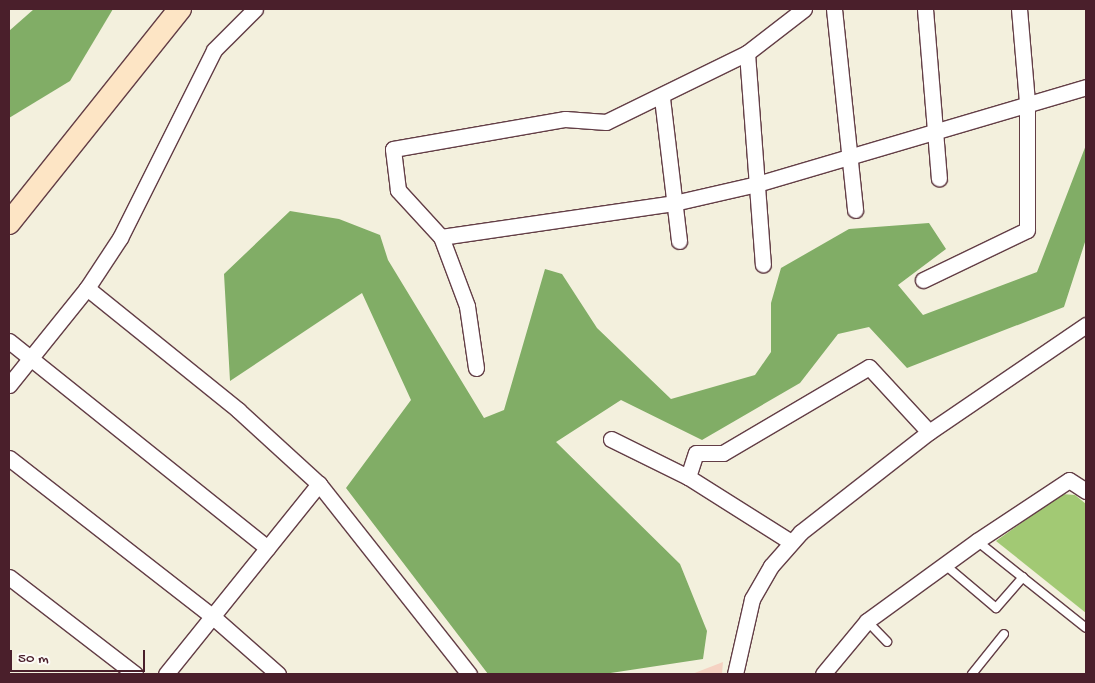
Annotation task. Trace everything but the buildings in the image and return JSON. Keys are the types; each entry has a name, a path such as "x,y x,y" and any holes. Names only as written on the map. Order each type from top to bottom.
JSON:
{"street":[{"path":"9,223 180,9"},
{"path":"9,386 87,288 135,211 214,50 255,9"},
{"path":"476,368 467,306 442,237 398,190 394,149 399,145 565,119 606,122 662,98 747,53 804,9"},
{"path":"834,9 855,210"},
{"path":"925,9 939,178"},
{"path":"923,280 1028,230 1028,102 1019,9"},
{"path":"747,53 763,264"},
{"path":"442,237 674,203 757,184 936,129 1086,87"},
{"path":"662,98 679,242"},
{"path":"87,288 238,410 320,484 469,674"},
{"path":"737,673 752,599 791,542 837,500 930,432 1086,325"},
{"path":"9,341 267,548"},
{"path":"688,477 696,453 723,453 869,367 930,432"},
{"path":"610,439 688,477 791,542"},
{"path":"9,458 212,616 278,674"},
{"path":"823,674 868,620 977,541 1069,480 1086,491"},
{"path":"166,674 320,484"},
{"path":"9,577 135,674"}],"lane":[{"path":"977,541 1086,628"},
{"path":"944,564 996,608 1023,578"},
{"path":"868,620 887,642"},
{"path":"972,674 1004,634"}],"shaded area":[{"path":"723,662 722,674 692,674"}],"green space":[{"path":"34,9 113,9 70,81 9,118 9,31"},
{"path":"1086,145 1086,239 1064,307 907,368 869,327 838,334 800,383 702,440 621,400 556,442 680,564 707,631 703,659 604,674 488,674 346,488 411,400 362,293 230,381 224,274 290,211 339,219 380,235 388,260 484,418 504,410 545,269 562,274 597,328 671,399 755,375 771,352 771,303 781,268 849,229 929,223 946,249 898,285 923,315 1037,272"},
{"path":"1062,494 1075,495 1086,504 1086,613 996,541"}]}
